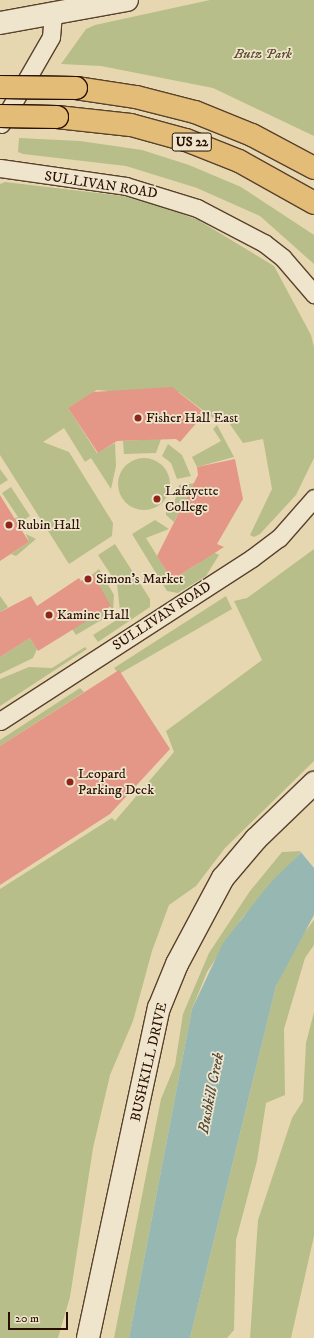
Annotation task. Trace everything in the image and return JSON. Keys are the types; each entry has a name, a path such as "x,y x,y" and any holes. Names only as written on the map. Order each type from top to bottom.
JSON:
{"highway":[{"name":"US 22","path":"0,87 76,88 136,96 195,112 252,135 314,168"},
{"name":"US 22","path":"0,116 57,117 130,125 186,140 240,161 314,203"}],"street":[{"path":"0,23 51,15 127,0"},
{"path":"0,126 51,37 51,15"},
{"name":"SULLIVAN ROAD","path":"0,168 126,186 198,208 264,243 283,258 314,294"},
{"name":"SULLIVAN ROAD","path":"0,721 257,554 279,538 314,498"},
{"name":"BUSHKILL DRIVE","path":"88,1338 159,1008 177,964 223,878 256,839 314,783"}],"green space":[{"name":"Butz Park","path":"210,0 314,0 314,136 213,88 101,66 61,64 86,29 95,25"},
{"path":"19,138 80,141 142,150 189,165 241,187 314,235 314,264 260,216 197,188 126,166 23,154 18,152"},
{"path":"5,182 123,196 159,205 198,220 274,266 311,335 314,347 314,458 296,495 260,534 254,537 250,535 272,489 263,439 243,443 220,410 213,418 179,392 167,392 166,388 120,392 97,390 68,408 97,453 115,443 116,466 111,489 91,458 85,462 64,428 43,442 69,452 113,523 112,536 69,564 0,455 0,184"},
{"path":"217,425 234,457 197,467 192,457 221,441 213,429"},
{"path":"161,439 156,453 124,454 123,441"},
{"path":"168,444 182,455 191,476 177,479 171,463 162,456"},
{"path":"139,458 149,458 163,465 170,479 170,489 163,503 149,510 139,510 129,506 122,499 118,489 118,479 122,469 129,462"},
{"path":"0,469 8,480 0,485"},
{"path":"197,483 192,487 174,522 166,515 166,511 175,500 179,485"},
{"path":"11,487 30,516 17,524 14,519 18,517 2,493"},
{"path":"155,520 169,529 146,538 172,580 199,563 204,547 219,555 206,576 178,593 167,591 132,534"},
{"path":"26,534 36,539 16,556 11,554 29,542"},
{"path":"115,544 150,599 150,607 98,642 93,635 115,621 120,611 117,584 98,555"},
{"path":"314,549 314,761 225,848 196,886 169,905 152,951 133,1021 110,1075 93,1148 70,1297 58,1338 0,1338 0,889 112,818 115,821 174,752 166,731 262,660 234,601 247,598"},
{"path":"99,569 114,595 113,612 93,574"},
{"path":"0,596 8,607 0,612"},
{"path":"226,596 232,609 119,674 114,668"},
{"path":"104,610 108,616 76,635 72,629"},
{"path":"30,638 37,649 33,658 0,674 0,657"},
{"path":"85,647 87,649 0,706 0,679 29,667 52,668"},
{"path":"80,688 84,692 0,746 0,740"},
{"path":"302,851 242,918 207,972 192,1009 129,1338 114,1338 161,1099 175,1065 183,1014 209,953 250,891 282,852"},
{"path":"314,920 314,945 305,958 284,1029 285,1095 266,1103 257,1161 236,1240 234,1330 227,1338 190,1338 276,986 297,942"},
{"path":"314,1012 314,1236 291,1338 250,1338 258,1220 292,1118 303,1101 306,1043"}],"water":[{"name":"Bushkill Creek","path":"314,840 314,915 276,986 190,1338 129,1338 192,1009 223,943 270,883"}],"pier":[{"path":"36,0 13,50 0,46 0,1"},
{"path":"314,839 314,868 300,851"}],"building":[{"name":"Fisher Hall East","path":"172,387 205,413 180,442 176,439 117,441 98,453 68,408 93,392"},
{"path":"235,459 243,499 217,544 224,547 172,580 157,556 198,475 197,467"},
{"name":"Rubin Hall","path":"0,495 29,542 0,561"},
{"name":"Kamine Hall","path":"93,574 111,606 38,651 30,638 0,657 0,612 31,596 37,606 79,578 81,581"},
{"name":"Leopard Parking Deck","path":"119,670 170,749 110,814 0,885 0,746"}],"place":[{"name":"Fisher Hall East","path":"138,418"},
{"name":"Lafayette College","path":"157,499"},
{"name":"Rubin Hall","path":"9,525"},
{"name":"Simon's Market","path":"88,579"},
{"name":"Kamine Hall","path":"49,615"},
{"name":"Leopard Parking Deck","path":"70,782"}]}
